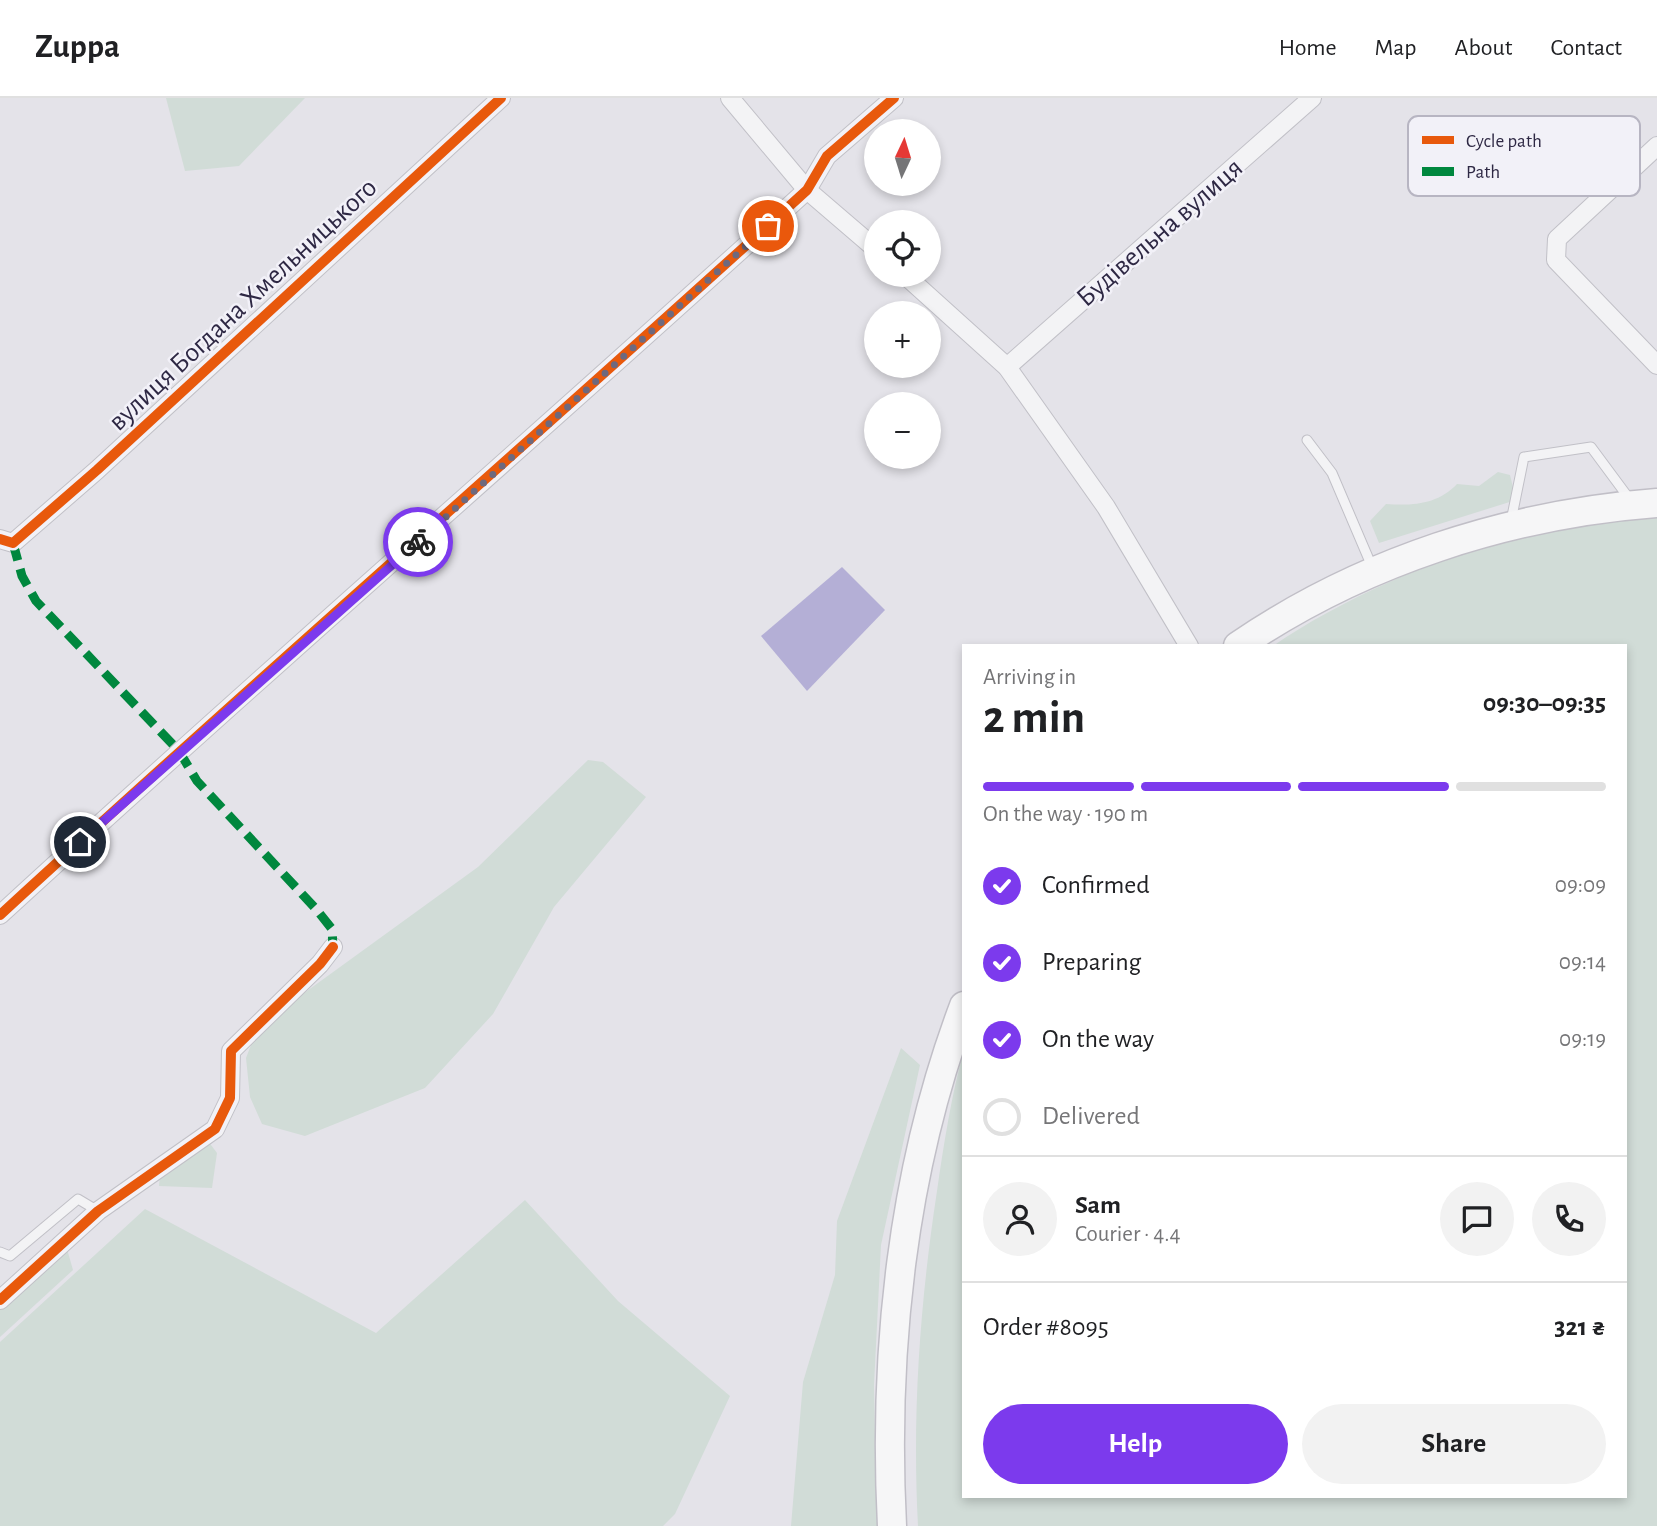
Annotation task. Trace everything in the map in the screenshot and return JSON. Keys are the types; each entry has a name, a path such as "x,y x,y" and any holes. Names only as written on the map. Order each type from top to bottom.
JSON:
{"main road":[{"path":"1241,644 1269,625 1374,572 1443,545 1510,526 1646,504"},
{"path":"892,1526 890,1398 904,1249 936,1093 962,1012"}],"street":[{"name":"вулиця Богдана Хмельницького","path":"7,541 97,470 501,98"},
{"path":"730,98 807,190 864,239"},
{"path":"0,915 179,751 592,387 807,190 827,156 894,98"},
{"name":"Будівельна вулиця","path":"1007,367 1312,98"},
{"path":"1640,162 1657,146"},
{"path":"1604,196 1557,240 1556,260 1657,365"},
{"path":"918,287 1007,367 1106,507 1188,644"},
{"path":"0,1300 97,1211 215,1129 230,1098 231,1051 320,964 333,947"}],"lane":[{"path":"1307,440 1332,473 1374,572"},
{"path":"1510,526 1524,457 1591,447 1646,504"},
{"path":"0,1252 10,1256 78,1199 97,1211"}],"shaded area":[{"path":"166,98 305,98 239,166 185,171"},
{"path":"1498,472 1510,475 1516,500 1379,543 1370,521 1386,504 1406,505 1434,500 1457,484 1479,486"},
{"path":"1657,514 1657,1526 918,1526 916,1442 922,1316 942,1155 962,1059 962,1498 1627,1498 1627,644 1276,644 1327,613 1422,568 1485,546 1568,527"},
{"path":"842,567 885,610 807,691 761,636"},
{"path":"588,760 603,762 646,797 554,907 493,1014 425,1088 305,1136 262,1124 250,1097 246,1058 256,1032 289,1004 478,867"},
{"path":"901,1048 920,1065 881,1245 874,1385 877,1526 791,1526 803,1382 835,1275 837,1221"},
{"path":"208,1141 217,1153 212,1188 159,1186 161,1162 177,1145"},
{"path":"525,1200 618,1301 730,1396 675,1514 663,1526 0,1526 0,1342 145,1209 376,1333"},
{"path":"67,1249 73,1270 0,1337 0,1309"}],"marked path":[{"path":"13,543 22,576 36,601 179,751 197,781 316,909 332,929 333,947"}],"cycle path":[{"path":"0,539 13,543 97,470 501,98"},
{"path":"0,915 807,190 827,156 894,98"},
{"path":"0,1300 98,1211 215,1129 230,1098 231,1051 320,964 333,947"}],"way so far":[{"path":"418,542 768,226"}],"route":[{"path":"80,842 179,751 418,542"}]}
